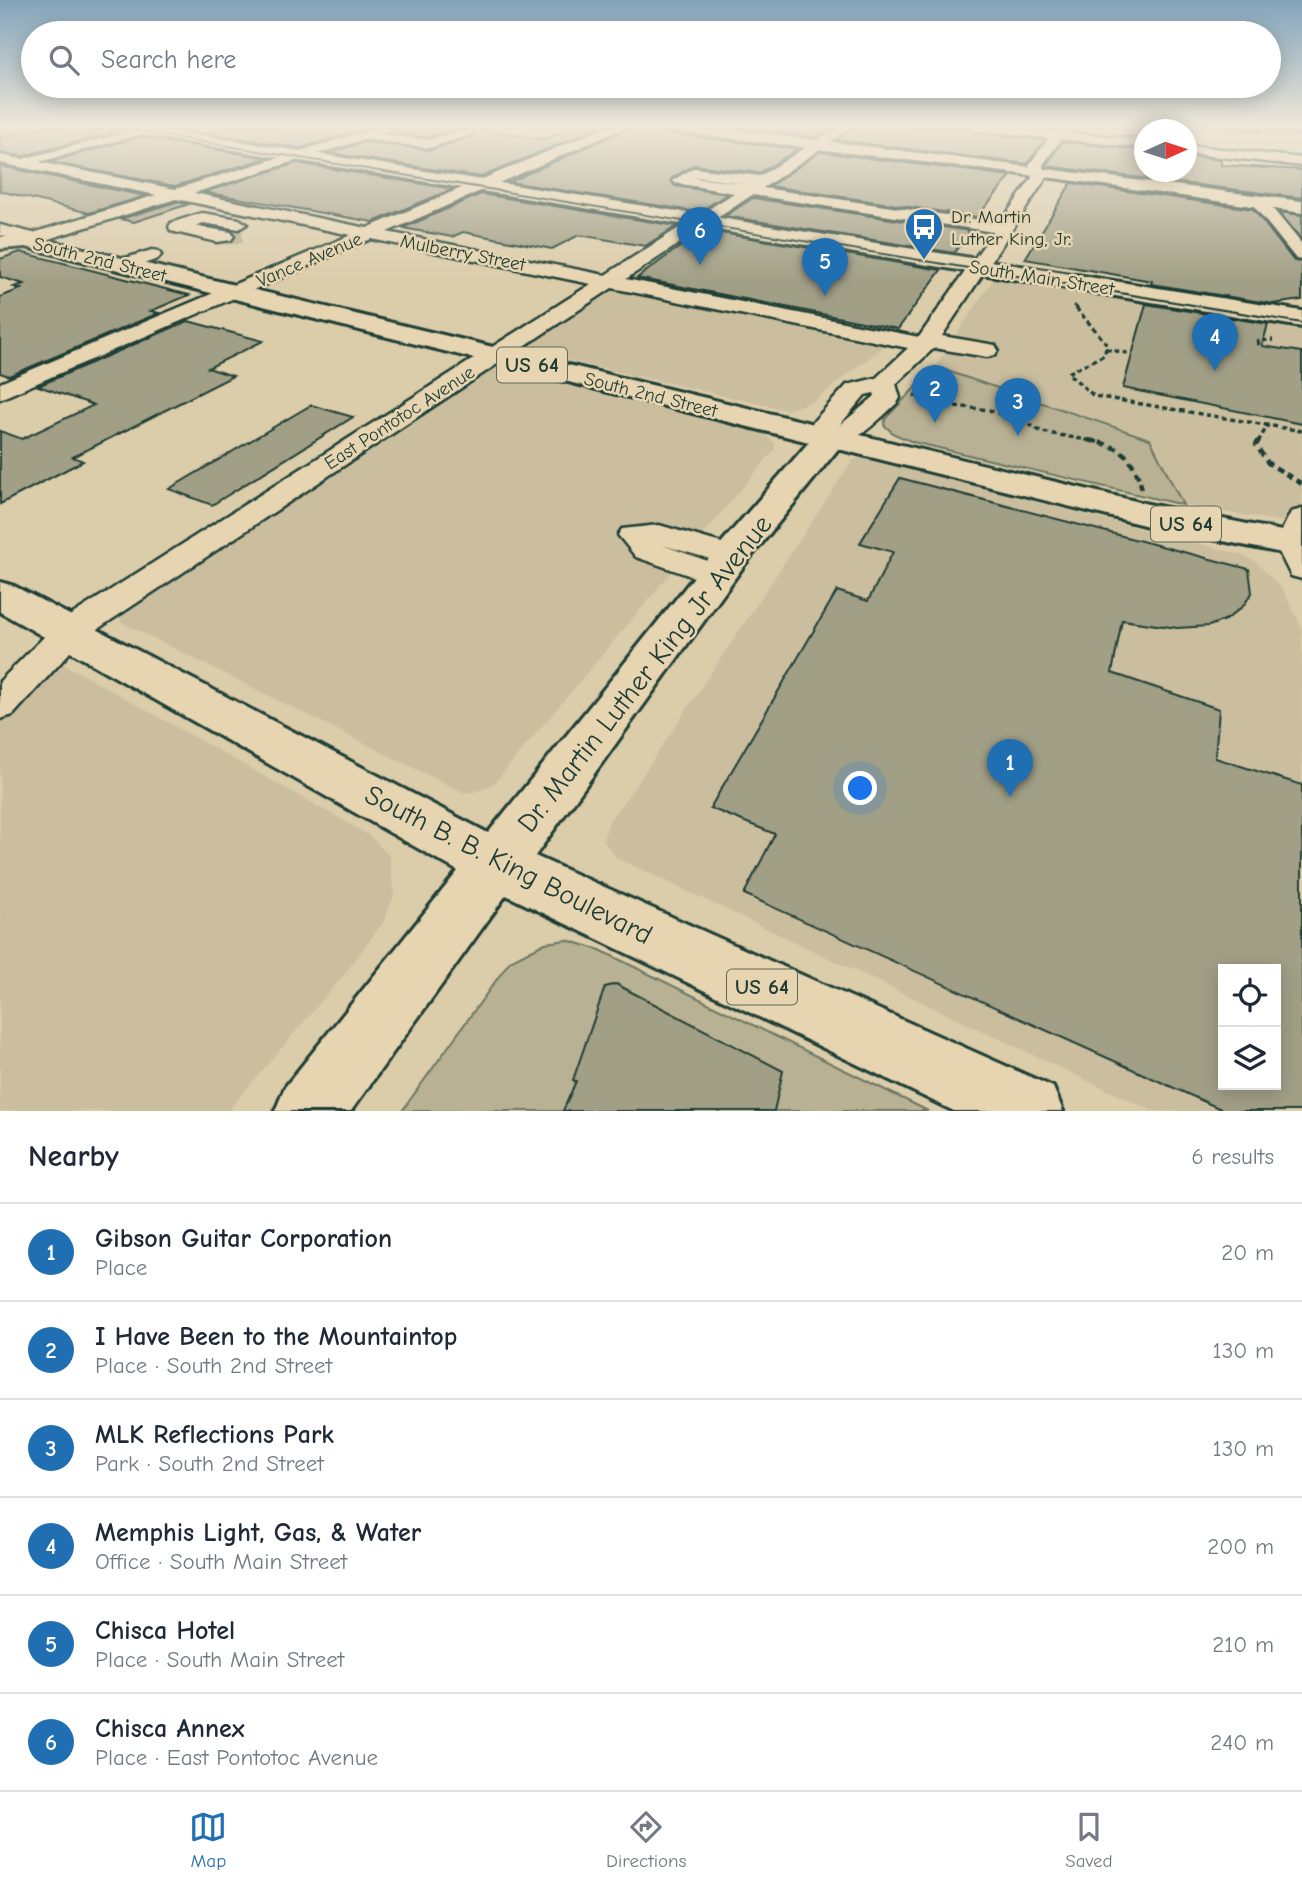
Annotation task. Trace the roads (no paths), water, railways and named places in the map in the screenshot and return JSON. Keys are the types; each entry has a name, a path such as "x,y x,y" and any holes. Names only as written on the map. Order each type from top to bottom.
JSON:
{"main road":[{"name":"South Main Street","path":"439,178 1302,319"},
{"path":"1089,178 1257,200 1299,210"},
{"name":"South 2nd Street","path":"0,243 26,241 1194,526 1299,545"},
{"name":"Dr. Martin Luther King Jr Avenue","path":"309,1111 724,566 830,438"},
{"name":"South B. B. King Boulevard","path":"0,595 496,864 1028,1111"}],"street":[{"name":"Mulberry Street","path":"98,178 927,342 986,350"},
{"path":"0,230 26,236 26,241 225,178"},
{"name":"Vance Avenue","path":"0,392 498,178"},
{"name":"East Pontotoc Avenue","path":"0,705 69,632 767,178"},
{"name":"Dr. Martin Luther King Jr Avenue","path":"830,438 850,431 888,398 884,383 927,342 1039,178"},
{"path":"748,190 838,215 832,219"},
{"path":"748,190 1004,229"},
{"path":"1257,200 1302,256"},
{"path":"258,227 202,218 177,227 198,235 233,235 258,227 287,216"},
{"path":"45,219 79,224"},
{"path":"123,265 152,255"}],"tunnel":[{"path":"225,236 242,234"}],"tram line":[{"path":"421,178 1302,323"}],"place":[{"name":"Dr. Martin Luther King, Jr.","path":"924,261"},
{"name":"Chisca Annex","path":"700,265"},
{"name":"Chisca Hotel","path":"825,296"},
{"name":"Memphis Light, Gas, & Water","path":"1215,371"},
{"name":"I Have Been to the Mountaintop","path":"935,423"},
{"name":"MLK Reflections Park","path":"1018,436"},
{"name":"Gibson Guitar Corporation","path":"1010,797"}]}
